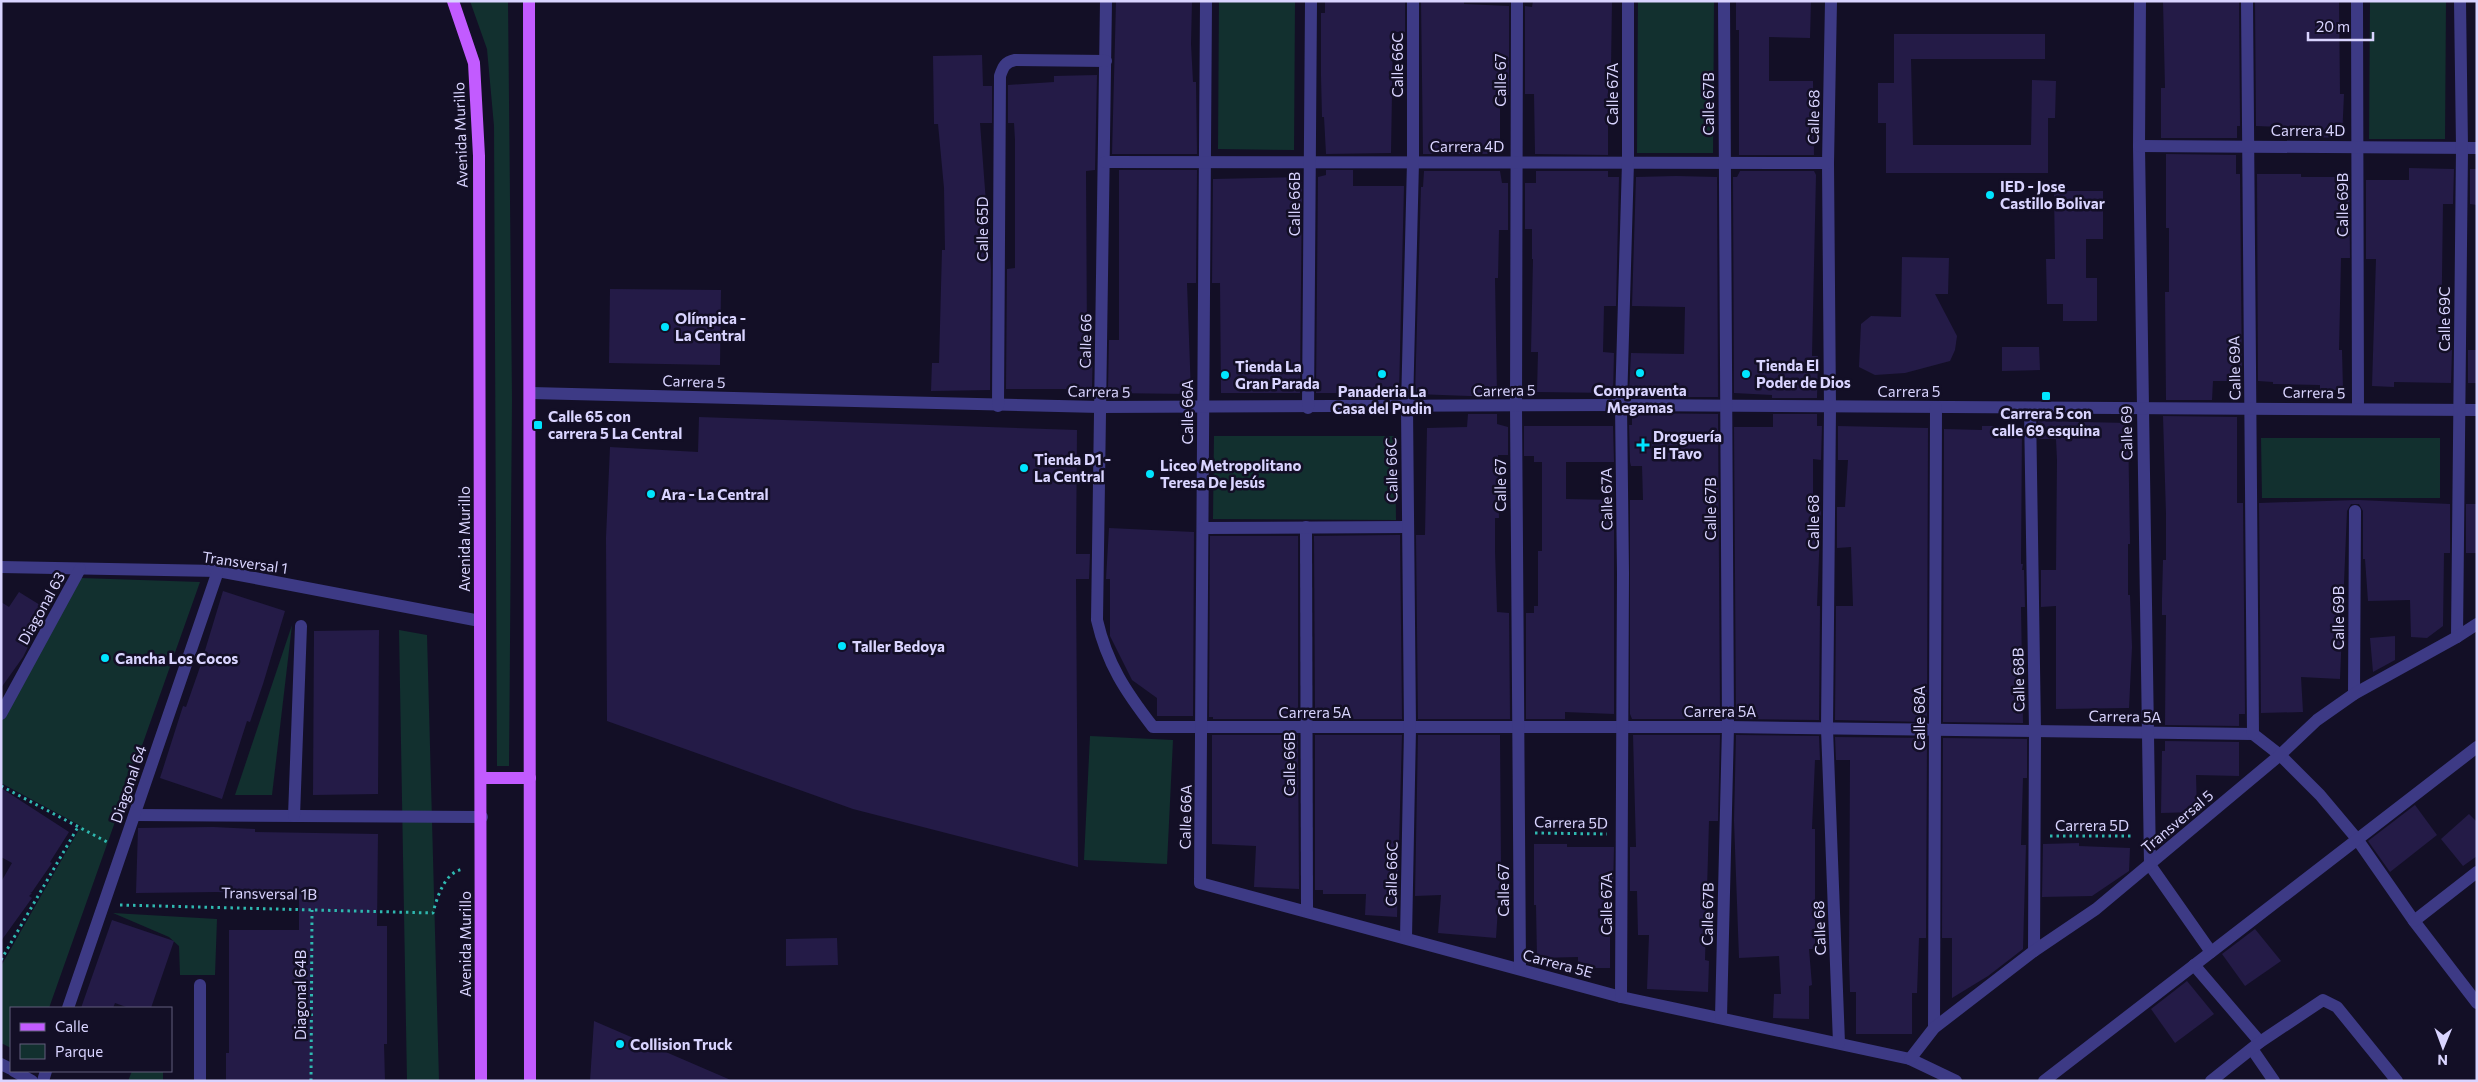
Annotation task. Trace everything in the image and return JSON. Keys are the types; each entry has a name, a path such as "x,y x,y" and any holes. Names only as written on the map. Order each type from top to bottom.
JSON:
{"main road":[{"name":"Avenida Murillo","path":"453,1 474,63 479,156 482,778 481,1081"},
{"path":"529,1 531,393 530,1081"},
{"path":"482,778 530,778"}],"street":[{"name":"Calle 66","path":"1106,1 1098,620 1102,640 1119,681 1153,727"},
{"name":"Calle 66A","path":"1200,883 1203,728 1206,1"},
{"name":"Calle 66B","path":"1308,408 1311,1"},
{"name":"Calle 66C","path":"1406,938 1410,728 1407,407 1413,162 1413,1"},
{"name":"Calle 67","path":"1516,1 1516,407 1520,969"},
{"name":"Calle 67A","path":"1621,997 1623,727 1621,405 1628,162 1628,1"},
{"name":"Calle 67B","path":"1721,1017 1728,727 1724,1"},
{"name":"Calle 68","path":"1831,1 1828,163 1830,408 1828,729 1839,1043"},
{"name":"Calle 69","path":"2140,1 2139,146 2142,408 2150,865"},
{"name":"Calle 69A","path":"2247,1 2253,734"},
{"name":"Calle 69B","path":"2357,1 2358,409"},
{"name":"Calle 69C","path":"2457,637 2462,148 2460,1"},
{"name":"Calle 65D","path":"998,406 998,87 1003,67 1008,62 1015,60 1106,62"},
{"name":"Carrera 4D","path":"2139,146 2477,148"},
{"name":"Carrera 4D","path":"1105,162 1828,163"},
{"name":"Carrera 5","path":"531,393 998,406 1204,408 1621,405 1830,408 2250,407 2477,410"},
{"name":"Calle 68A","path":"1934,1028 1936,407"},
{"name":"Calle 68B","path":"2030,408 2035,730 2034,951"},
{"name":"Calle 69B","path":"2354,694 2355,512"},
{"name":"Calle 66B","path":"1306,527 1305,729 1307,911"},
{"path":"1203,528 1408,527"},
{"name":"Transversal 1","path":"1,567 218,571 480,621"},
{"name":"Diagonal 63","path":"1,714 80,569"},
{"name":"Diagonal 64","path":"68,1007 218,571"},
{"name":"Transversal 5","path":"1910,1059 1934,1028 2034,951 2096,909 2280,755 2317,720 2354,694 2477,624"},
{"path":"294,816 301,626"},
{"name":"Carrera 5A","path":"1153,727 1305,729 1728,727 2253,734"},
{"path":"2253,734 2280,755 2320,795 2357,839 2414,921 2477,1003"},
{"path":"2044,1081 2477,746"},
{"path":"135,816 482,817"},
{"path":"2150,865 2211,952"},
{"path":"2414,921 2477,872"},
{"name":"Carrera 5E","path":"1200,883 1621,997 1910,1059 1956,1081"},
{"path":"2194,965 2256,1046 2274,1081"},
{"path":"200,985 200,1081"},
{"path":"2212,1081 2256,1046 2323,1000 2337,1007 2397,1081"},
{"path":"16,1072 32,1081"}],"path":[{"path":"1,786 122,850"},
{"path":"1,960 78,827"},
{"name":"Carrera 5D","path":"1519,833 1622,834"},
{"name":"Carrera 5D","path":"2034,836 2150,836"},
{"name":"Transversal 1B","path":"104,905 433,913 440,889 459,870 481,867"},
{"name":"Diagonal 64B","path":"311,1081 312,910"}],"green space":[{"path":"470,1 508,1 512,399 509,766 497,766 494,126 487,49"},
{"path":"1219,1 1295,1 1294,150 1218,149"},
{"path":"1638,1 1714,1 1713,153 1637,153"},
{"path":"2370,1 2446,1 2445,139 2369,139"},
{"path":"1214,436 1395,436 1396,520 1213,519"},
{"path":"2261,438 2440,438 2440,498 2262,498"},
{"path":"81,578 200,582 49,1007 10,1007 10,1048 1,1043 1,966 81,826 1,783 1,720"},
{"path":"292,625 272,795 235,795"},
{"path":"399,630 427,635 439,1081 407,1081"},
{"path":"1090,736 1173,740 1167,864 1084,860"},
{"path":"113,913 217,919 215,975 180,975 179,946 169,937"},
{"path":"132,1072 163,1072 163,1081 128,1081"}],"building":[{"path":"1116,1 1192,1 1191,44 1193,82 1196,82 1197,154 1112,154"},
{"path":"1325,1 1405,1 1405,32 1393,32 1391,153 1326,154 1324,117 1322,117 1321,76 1321,13 1325,13"},
{"path":"1421,1 1464,1 1464,4 1509,6 1509,95 1500,95 1500,154 1423,154"},
{"path":"1533,1 1612,1 1611,69 1608,69 1608,155 1535,154 1534,94 1525,94 1525,6 1532,7"},
{"path":"1736,1 1811,1 1810,38 1769,37 1769,81 1813,81 1814,155 1739,155 1739,30 1736,30"},
{"path":"2163,1 2239,1 2240,126 2237,126 2237,138 2161,138 2161,88 2165,88"},
{"path":"2255,1 2339,1 2340,94 2344,94 2342,138 2305,137 2306,128 2256,126"},
{"path":"1894,34 2045,34 2045,59 1911,59 1913,145 2031,145 2032,80 2056,81 2055,118 2048,118 2048,173 1886,173 1886,123 1878,123 1878,83 1894,83"},
{"path":"982,55 983,86 992,86 992,123 980,123 991,269 990,390 931,391 932,363 939,363 942,250 945,250 944,188 938,124 934,124 933,56"},
{"path":"1097,75 1095,170 1086,171 1087,340 1093,340 1092,389 1006,389 1007,269 1015,268 1015,140 1014,123 1008,123 1008,85 1054,82 1054,76"},
{"path":"2166,154 2236,155 2236,174 2240,174 2242,381 2213,381 2212,400 2166,400 2165,292 2169,292 2169,228 2166,228"},
{"path":"2409,168 2454,169 2453,204 2443,204 2441,350 2452,350 2451,383 2394,382 2394,387 2372,386 2376,259 2366,259 2366,180 2409,180"},
{"path":"2470,169 2477,169 2477,205 2470,204"},
{"path":"1119,170 1197,170 1196,283 1187,283 1191,394 1110,393 1108,389 1109,340 1119,340"},
{"path":"1326,170 1353,170 1353,186 1404,186 1399,393 1316,393 1318,177 1326,175"},
{"path":"1424,171 1500,171 1502,183 1508,183 1508,230 1499,230 1498,278 1495,278 1497,397 1415,394 1421,187 1423,187"},
{"path":"1536,171 1608,171 1608,177 1619,177 1616,306 1604,306 1603,352 1614,353 1613,393 1537,392 1538,352 1531,352 1532,229 1525,229 1525,183 1536,183"},
{"path":"1740,171 1814,171 1816,175 1812,356 1818,356 1817,398 1772,398 1772,395 1734,393 1733,177 1737,177"},
{"path":"2257,174 2301,174 2301,177 2343,177 2343,179 2349,179 2350,258 2341,258 2339,350 2342,350 2343,390 2320,390 2320,385 2273,384 2273,382 2258,381"},
{"path":"1302,177 1300,393 1221,393 1220,283 1212,283 1213,179"},
{"path":"1636,177 1717,177 1718,397 1632,397 1632,393 1629,393 1631,353 1684,354 1685,307 1632,306"},
{"path":"2054,191 2103,191 2103,239 2086,239 2086,278 2097,278 2097,321 2063,321 2063,304 2047,304 2046,259 2055,259"},
{"path":"1902,257 1949,258 1948,294 1935,294 1957,336 1955,350 1950,361 1905,373 1875,375 1859,367 1861,324 1871,316 1901,317"},
{"name":"Olímpica - La Central","path":"610,289 721,290 720,365 609,363"},
{"path":"2002,347 2039,347 2040,370 2002,371"},
{"path":"2468,350 2477,350 2477,383 2468,383"},
{"path":"1632,413 1718,414 1720,719 1632,719 1630,714 1630,500 1643,500 1642,466 1631,466 1630,462 1629,425 1632,425"},
{"path":"1468,414 1497,414 1497,424 1508,427 1508,455 1498,455 1499,518 1495,518 1495,551 1497,612 1509,613 1510,719 1418,719 1416,535 1425,535 1427,428 1467,427"},
{"path":"1773,414 1817,414 1817,426 1822,426 1821,460 1813,459 1813,507 1821,507 1817,606 1820,606 1819,720 1736,719 1734,427 1773,427"},
{"path":"2163,416 2237,417 2237,503 2243,503 2245,714 2239,714 2239,726 2165,725 2166,615 2162,615 2162,598 2163,560 2166,560 2166,514"},
{"name":"Taller Bedoya","path":"699,417 1077,430 1076,554 1090,554 1089,579 1076,579 1078,867 853,809 607,721 606,538 610,447 698,452"},
{"path":"2038,421 2128,423 2130,544 2128,544 2128,595 2130,595 2132,647 2129,708 2056,709 2056,606 2041,607 2041,570 2056,570 2056,439 2039,439"},
{"path":"1524,426 1613,426 1614,462 1566,462 1566,499 1614,500 1614,714 1565,712 1565,719 1526,719 1526,613 1534,613 1534,606 1538,606 1538,551 1542,551 1542,462 1534,462 1534,456 1524,456"},
{"path":"1838,426 1928,428 1927,722 1835,720 1836,606 1853,606 1851,547 1837,548 1837,507 1845,507 1848,460 1838,460"},
{"path":"1982,426 2022,426 2021,564 2023,564 2022,570 2024,570 2025,607 2021,607 2023,723 1943,722 1944,429 1982,430"},
{"path":"2358,500 2450,504 2450,553 2444,553 2443,626 2427,638 2411,637 2410,600 2368,601 2365,559 2363,559 2363,511 2359,504 2351,504 2347,511 2340,679 2301,677 2303,712 2261,713 2259,503"},
{"path":"2466,504 2477,504 2477,553 2466,553"},
{"path":"1109,528 1194,532 1193,716 1157,716 1157,698 1132,680 1110,636 1110,579 1106,579"},
{"path":"1400,535 1402,719 1315,719 1314,536"},
{"path":"1210,536 1298,536 1298,719 1213,719 1213,717 1209,717"},
{"path":"223,591 285,611 263,684 250,722 247,721 222,799 160,778 183,706 186,707 200,667"},
{"path":"19,592 48,610 26,646 28,647 23,657 1,688 1,602 9,607"},
{"path":"379,630 378,794 313,795 314,631"},
{"path":"2395,636 2395,660 2373,672 2370,638"},
{"path":"1212,735 1298,735 1299,889 1254,887 1256,846 1212,844"},
{"path":"1315,735 1402,735 1397,917 1365,915 1366,894 1323,894 1323,890 1315,890"},
{"path":"1418,735 1500,735 1501,864 1496,938 1438,933 1441,895 1415,896"},
{"path":"1633,735 1720,735 1718,821 1709,821 1705,960 1709,961 1708,992 1647,989 1649,935 1638,935 1637,891 1630,891 1630,847 1636,847"},
{"path":"1736,735 1819,736 1820,760 1815,760 1812,829 1815,829 1815,949 1809,949 1812,985 1809,986 1809,1019 1773,1018 1774,994 1781,994 1779,956 1739,958 1734,821"},
{"path":"1835,737 1927,738 1926,938 1919,938 1917,993 1912,993 1912,1034 1856,1034 1856,992 1850,992 1849,962 1850,760 1836,760"},
{"path":"1943,738 2027,739 2027,778 2023,778 2021,845 2026,845 2023,949 1988,976 1952,998 1952,938 1942,938"},
{"path":"2165,741 2239,742 2239,776 2196,775 2197,812 2161,813 2162,751 2165,751"},
{"path":"1,788 69,832 50,862 52,863 32,892 30,892 32,893 29,896 32,898 1,941 1,882 12,863 1,857"},
{"path":"2415,805 2437,835 2390,872 2368,841"},
{"path":"2469,814 2477,822 2477,856 2463,866 2441,839"},
{"path":"213,827 255,829 255,832 378,834 377,926 387,926 387,1044 384,1044 385,1081 226,1081 226,1053 229,1053 229,930 299,930 299,897 259,897 259,894 217,892 136,893 138,828"},
{"path":"2079,843 2079,846 2130,848 2129,871 2092,896 2042,897 2043,844"},
{"path":"1534,844 1567,844 1567,847 1614,847 1613,890 1604,890 1604,935 1610,935 1610,968 1578,968 1578,957 1537,958 1536,905 1534,905"},
{"path":"112,920 174,941 151,1007 126,1007 115,1003 113,1007 81,1007"},
{"path":"2255,929 2281,961 2245,986 2222,954"},
{"path":"837,938 838,965 786,966 786,939"},
{"path":"2187,981 2214,1014 2175,1043 2151,1009"},
{"name":"Collision Truck","path":"594,1021 733,1081 590,1081"}],"place":[{"name":"IED - Jose Castillo Bolivar","path":"1990,195"},
{"name":"Olímpica - La Central","path":"665,327"},
{"name":"Compraventa Megamas","path":"1640,373"},
{"name":"Panaderia La Casa del Pudin","path":"1382,374"},
{"name":"Tienda El Poder de Dios","path":"1746,374"},
{"name":"Tienda La Gran Parada","path":"1225,375"},
{"name":"Carrera 5 con calle 69 esquina","path":"2046,396"},
{"name":"Calle 65 con carrera 5 La Central","path":"538,425"},
{"name":"Droguería El Tavo","path":"1643,445"},
{"name":"Tienda D1 - La Central","path":"1024,468"},
{"name":"Liceo Metropolitano Teresa De Jesús","path":"1150,474"},
{"name":"Ara - La Central","path":"651,494"},
{"name":"Taller Bedoya","path":"842,646"},
{"name":"Cancha Los Cocos","path":"105,658"},
{"name":"Collision Truck","path":"620,1044"}]}
